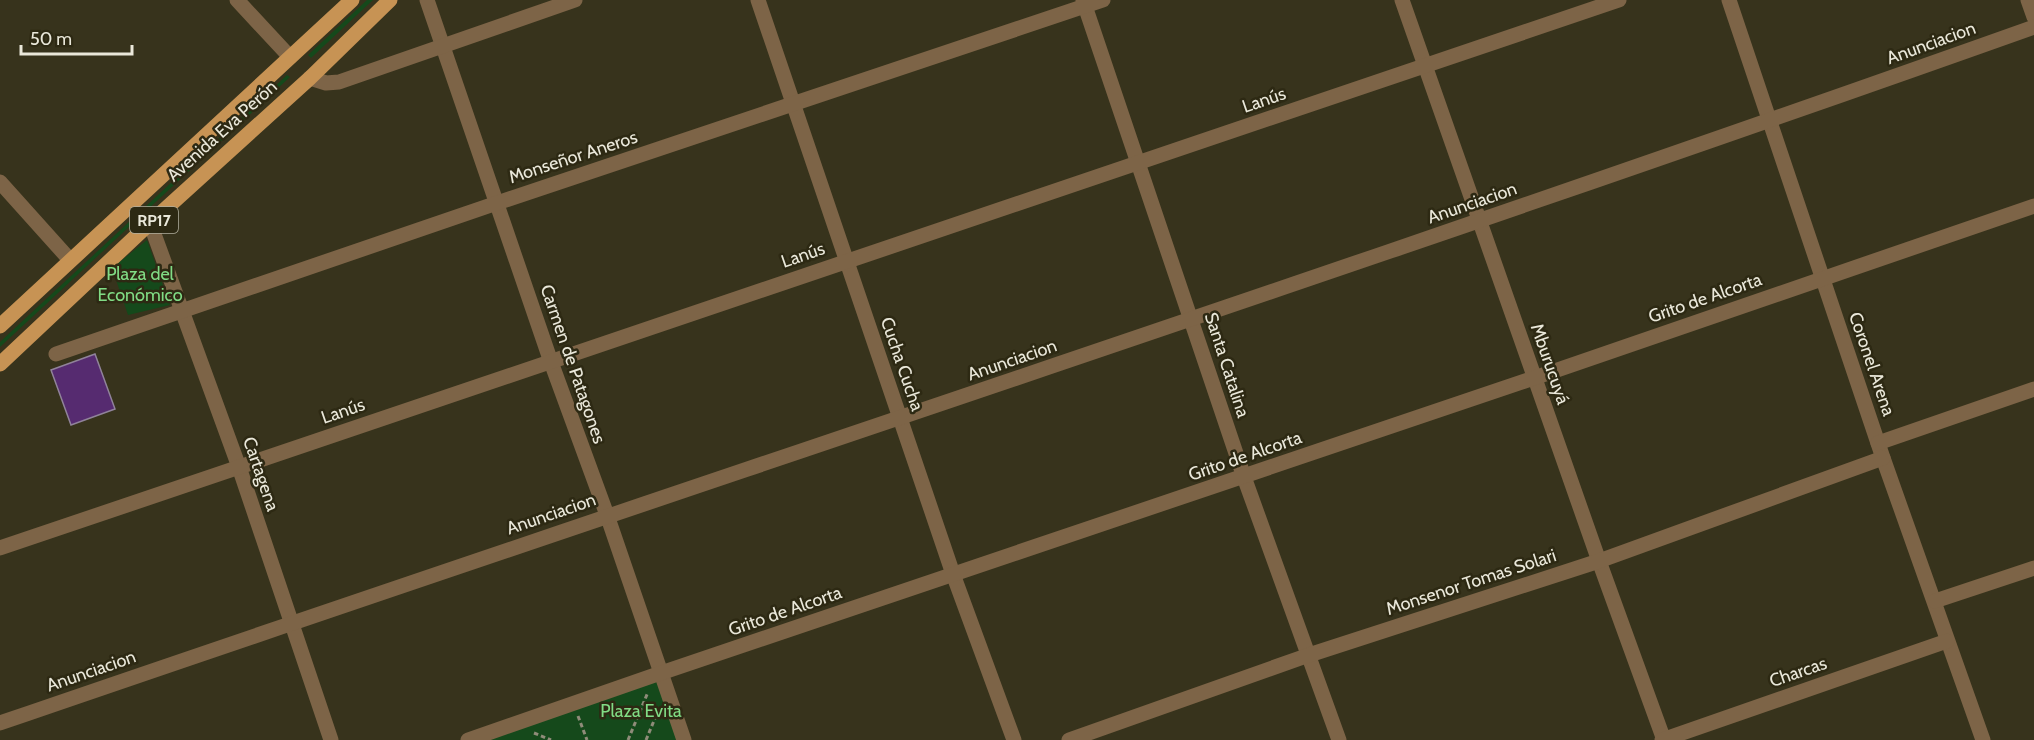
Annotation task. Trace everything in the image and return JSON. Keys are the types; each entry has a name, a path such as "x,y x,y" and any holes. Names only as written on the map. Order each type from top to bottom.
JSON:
{"main road":[{"name":"Avenida Eva Perón","path":"0,326 352,0"},
{"name":"Avenida Eva Perón","path":"0,364 150,223 310,78 390,0"}],"street":[{"path":"237,0 290,57"},
{"name":"Carmen de Patagones","path":"428,0 551,362 607,515 657,674 666,691 684,740"},
{"path":"310,78 326,83 339,82 575,0"},
{"name":"Cucha Cucha","path":"758,0 953,574 1014,740"},
{"name":"Monseñor Aneros","path":"56,354 1084,3 1103,0"},
{"name":"Mburucuyá","path":"1402,0 1664,740"},
{"name":"Lanús","path":"0,548 1618,0"},
{"name":"Coronel Arena","path":"1729,0 1881,450 1983,740"},
{"path":"2028,0 2034,17"},
{"name":"Santa Catalina","path":"1084,3 1244,477 1339,740"},
{"name":"Anunciacion","path":"0,723 607,515 1480,221 2034,27"},
{"path":"0,182 69,260"},
{"name":"Grito de Alcorta","path":"468,740 2034,206"},
{"name":"Cartagena","path":"150,223 239,467 331,740"},
{"name":"Monsenor Tomas Solari","path":"1069,740 1309,655 1599,561 2034,388"},
{"path":"1935,602 2034,568"},
{"name":"Charcas","path":"1664,740 1947,641"}],"path":[{"path":"628,740 657,674"},
{"path":"646,740 666,691"},
{"path":"573,703 587,740"}],"green space":[{"path":"367,0 373,0 311,58 308,55"},
{"path":"287,75 290,77 0,347 0,342"},
{"name":"Plaza del Económico","path":"147,240 170,305 128,315 112,268"},
{"name":"Plaza Evita","path":"660,673 684,740 468,740"}],"building":[{"path":"95,354 115,409 71,425 51,370"}]}
